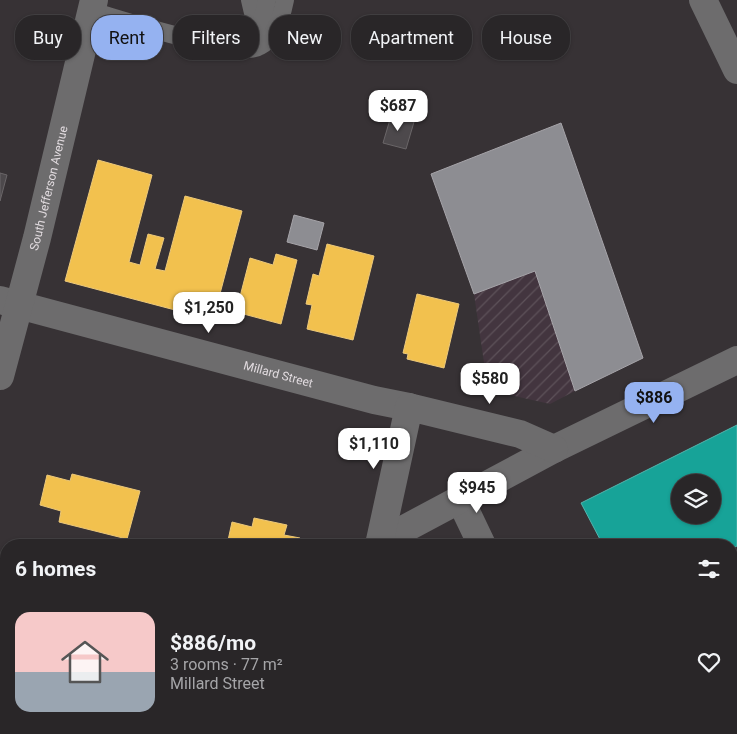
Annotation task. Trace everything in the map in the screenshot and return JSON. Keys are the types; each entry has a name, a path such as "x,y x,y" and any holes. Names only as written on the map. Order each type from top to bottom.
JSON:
{"street":[{"path":"703,0 737,70"},
{"name":"South Jefferson Avenue","path":"0,376 9,302 36,238 93,6"},
{"name":"Millard Street","path":"9,302 374,400 520,434 554,449"},
{"path":"386,539 554,449 737,360"},
{"path":"380,539 409,407"},
{"path":"460,499 479,539"}],"lane":[{"path":"259,28 262,23 267,0"},
{"path":"259,46 273,34 285,0"},
{"path":"93,6 173,32"}],"shaded area":[{"path":"535,271 575,391 550,404 488,390 474,294"}],"building: Homes":[{"path":"98,160 152,175 129,262 140,265 148,234 164,238 155,269 165,271 185,196 242,211 213,320 65,281"},
{"path":"327,244 374,256 353,340 307,329 312,305 306,304 313,274 319,276"},
{"path":"276,254 297,260 281,324 236,312 250,258 273,265"},
{"path":"417,294 459,304 444,368 407,359 408,354 403,353"},
{"path":"72,474 140,491 127,539 59,522 61,511 40,505 47,475 70,481"},
{"path":"254,518 287,525 284,535 301,539 228,539 232,522 252,527"}],"building: Public":[{"path":"737,425 737,539 600,539 581,503"}],"building: Industry":[{"path":"561,123 643,358 575,391 535,271 474,294 431,174"},
{"path":"294,215 324,223 317,250 287,242"}],"building: Other":[{"path":"391,116 414,122 406,149 383,143"},
{"path":"0,173 7,175 0,201"}]}
